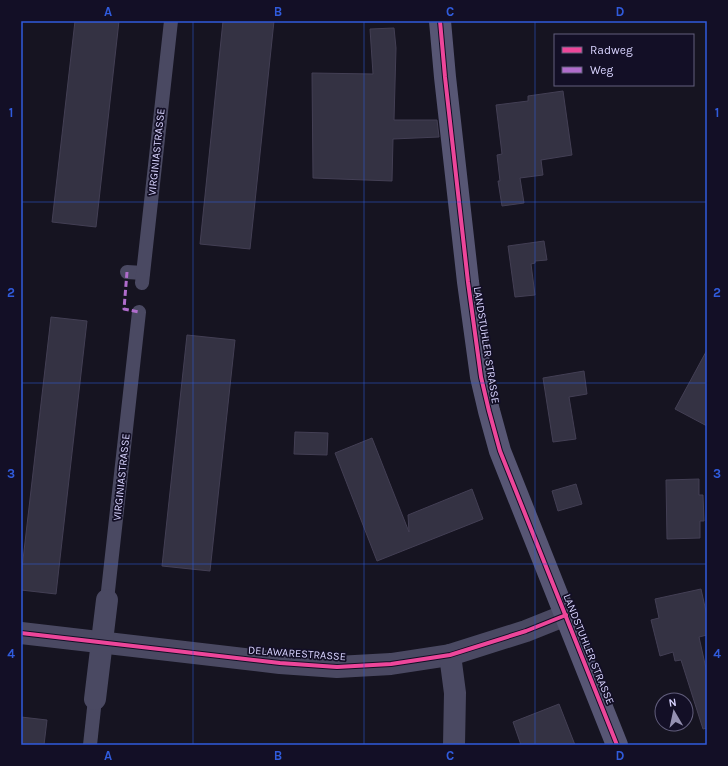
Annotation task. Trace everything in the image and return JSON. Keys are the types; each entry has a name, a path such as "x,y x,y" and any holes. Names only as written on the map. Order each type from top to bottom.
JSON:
{"street":[{"name":"LANDSTUHLER STRASSE","path":"440,21 468,282 481,377 489,411 500,451 617,745"},
{"name":"VIRGINIASTRASSE","path":"102,643 107,600"},
{"name":"DELAWARESTRASSE","path":"21,634 280,663 337,667 391,664 450,655 482,646 566,615"},
{"path":"95,699 102,643"},
{"path":"450,655 455,692 454,745"}],"lane":[{"name":"VIRGINIASTRASSE","path":"127,272 143,278 171,21"},
{"name":"VIRGINIASTRASSE","path":"107,600 139,312"},
{"path":"90,745 95,699"}],"building":[{"path":"75,21 119,21 96,227 52,222"},
{"path":"223,21 274,21 250,249 200,244"},
{"path":"394,28 396,48 394,120 437,120 439,137 393,139 392,181 313,178 312,73 373,74 370,29"},
{"path":"563,91 572,155 541,160 543,175 520,178 524,203 502,206 498,181 500,181 497,155 502,154 496,105 528,101 528,96"},
{"path":"544,241 547,260 535,261 535,263 531,264 535,295 515,297 508,246"},
{"path":"51,317 87,321 56,594 21,590 21,577"},
{"path":"187,335 235,340 210,571 162,566"},
{"path":"707,350 707,426 675,409"},
{"path":"584,371 587,394 569,397 576,439 553,442 543,378"},
{"path":"295,432 328,433 327,455 294,454"},
{"path":"372,438 409,532 408,515 472,489 483,519 377,561 335,453"},
{"path":"699,479 699,495 703,495 704,521 700,521 700,538 667,539 666,480"},
{"path":"576,484 582,504 558,511 552,491"},
{"path":"701,589 707,616 707,635 699,637 707,673 707,728 703,729 694,701 694,692 691,692 681,660 675,661 673,652 660,656 651,620 659,618 655,599"},
{"path":"559,704 575,745 521,745 513,722"},
{"path":"21,717 47,720 44,745 21,745"}],"marked path":[{"path":"127,272 124,309 139,312"}],"cycle path":[{"path":"440,21 468,282 481,377 489,411 500,451 617,745"},
{"path":"21,633 280,663 337,667 391,664 450,655 526,631 566,615"}]}
